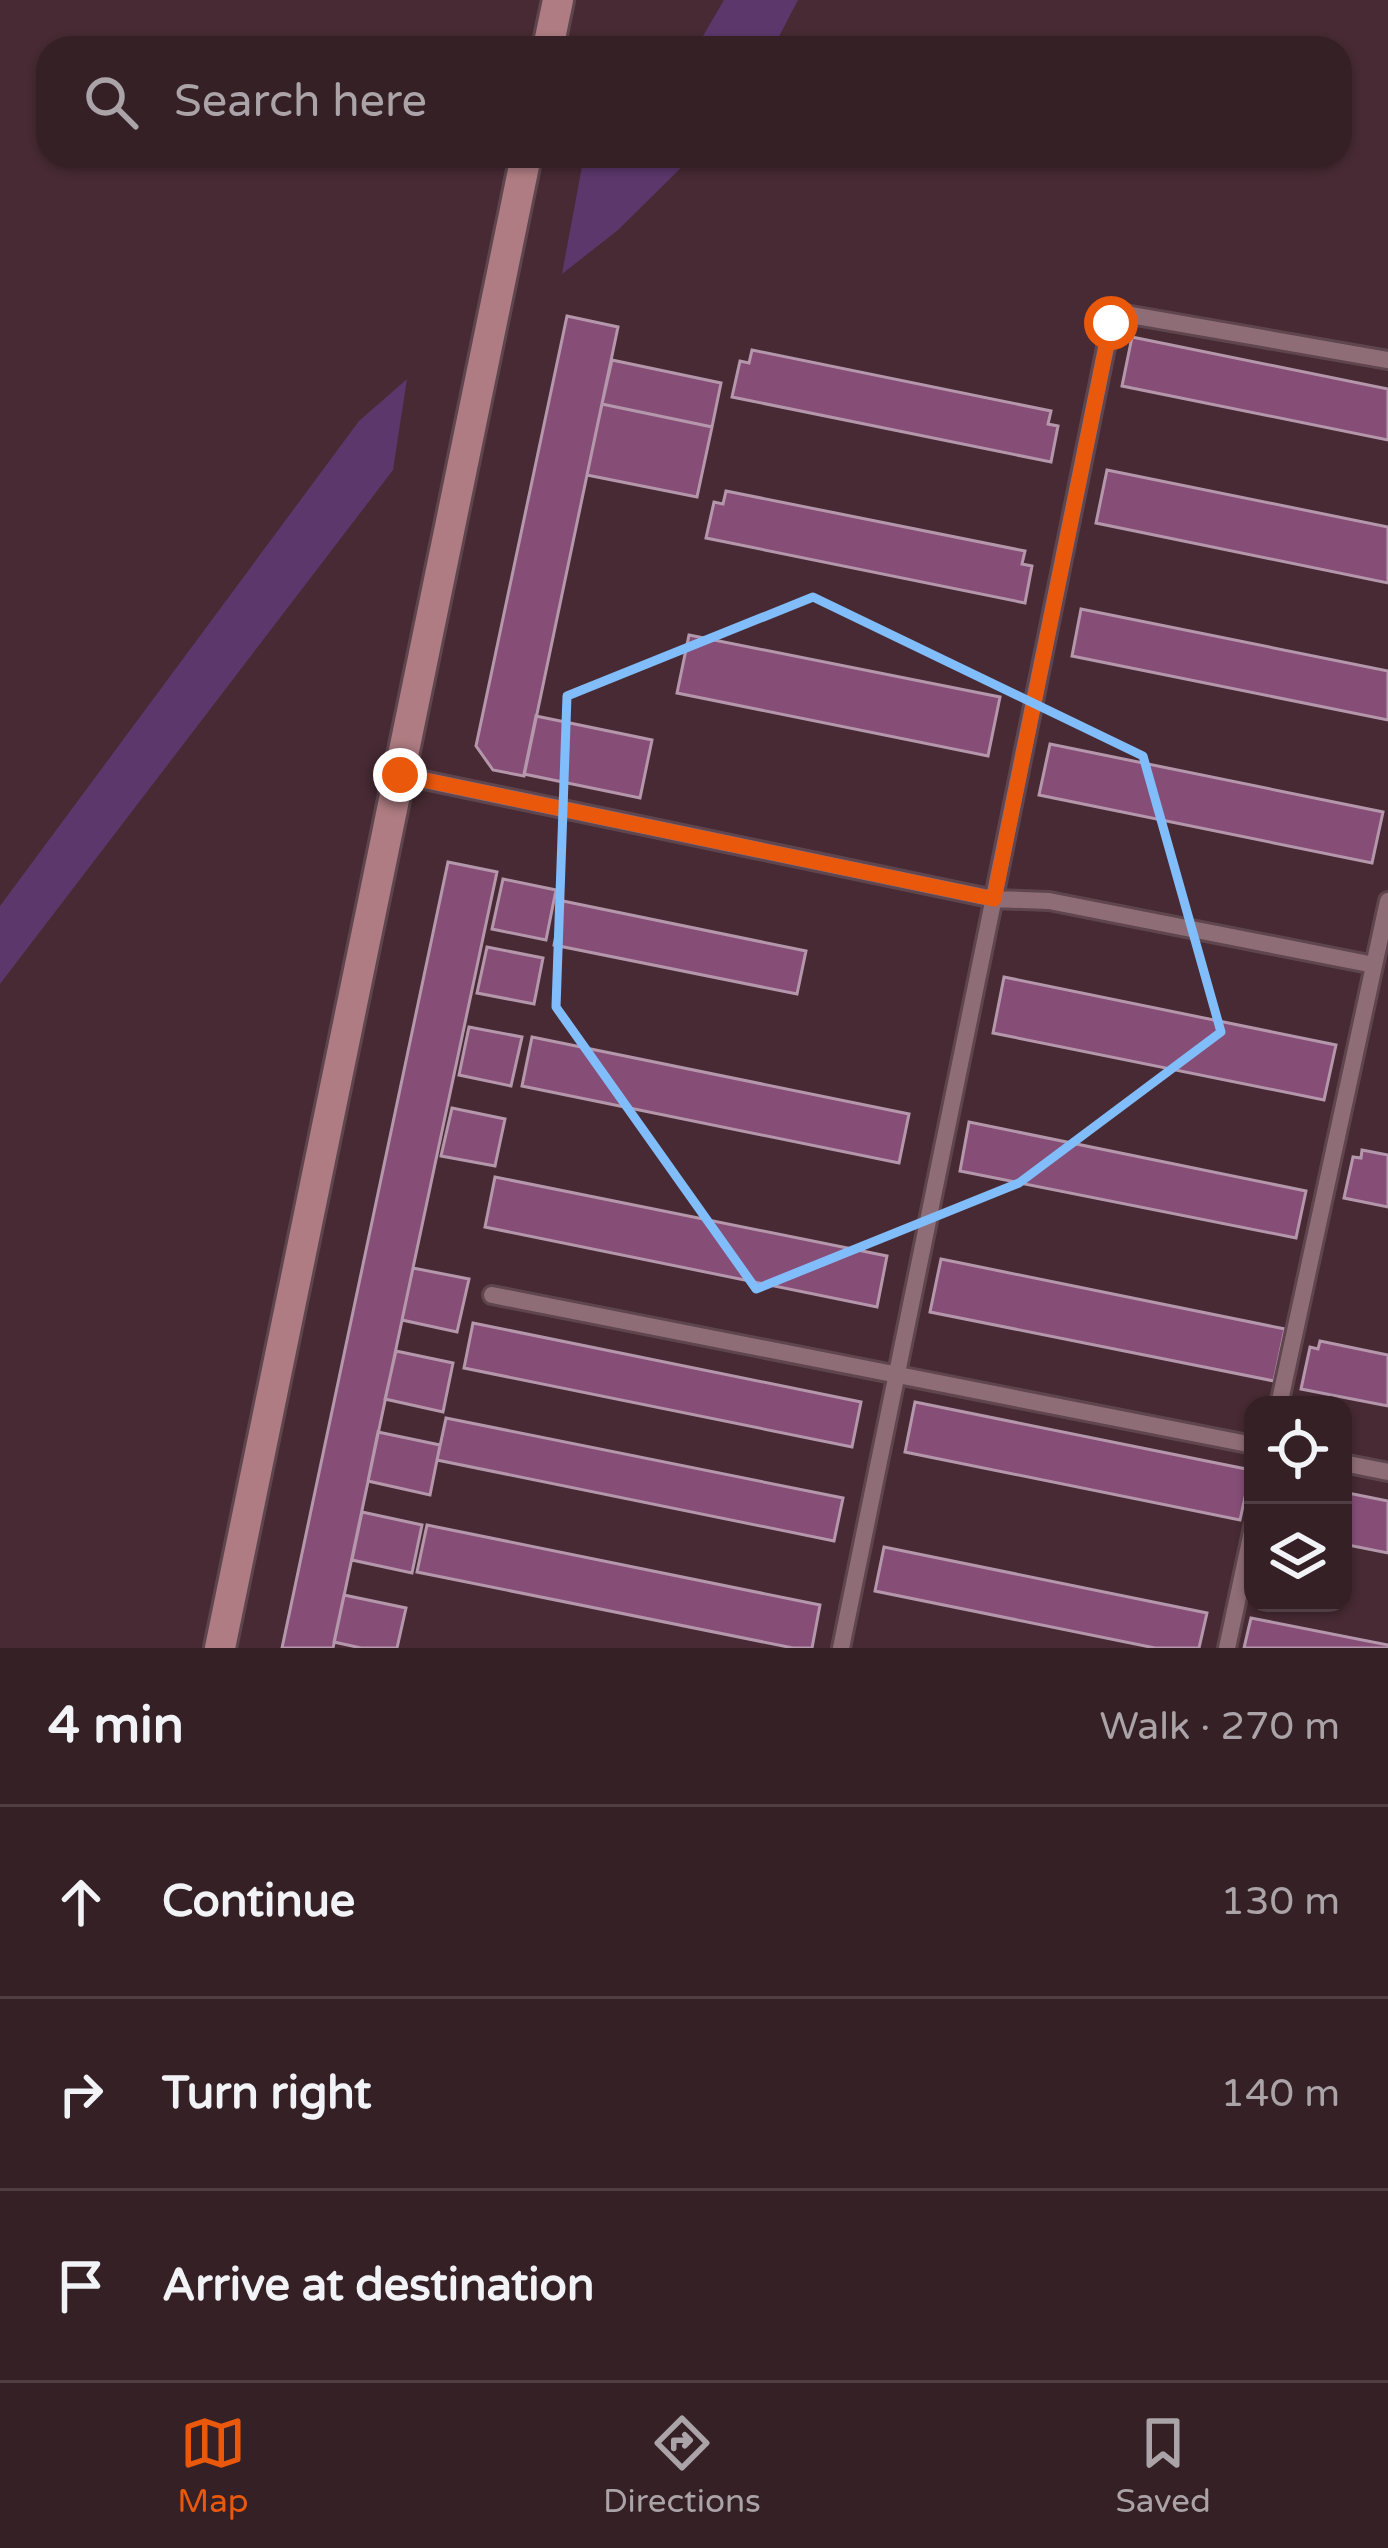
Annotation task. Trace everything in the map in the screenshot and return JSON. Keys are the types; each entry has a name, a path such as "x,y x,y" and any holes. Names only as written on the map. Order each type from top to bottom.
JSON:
{"street":[{"path":"550,36 558,0"},
{"path":"220,1648 524,168"}],"lane":[{"path":"841,1648 1111,323 1125,314 1388,360"},
{"path":"400,775 994,899 1049,901 1374,965"},
{"path":"1281,1396 1388,901"},
{"path":"492,1295 1244,1443"},
{"path":"1352,1465 1388,1472"},
{"path":"1227,1648 1244,1569"}],"highlighted area":[{"path":"813,597 1143,756 1221,1032 1019,1183 756,1289 556,1007 567,696"}],"shaded area":[{"path":"724,0 798,0 779,36 703,36"},
{"path":"582,168 681,168 618,230 562,274"},
{"path":"407,379 393,470 0,984 0,906 359,421"}],"building":[{"path":"567,316 618,327 524,776 493,770 476,746"},
{"path":"1132,337 1388,389 1388,440 1122,386"},
{"path":"752,350 1051,411 1048,424 1058,426 1051,462 732,397 740,361 749,363"},
{"path":"612,360 721,383 712,427 602,404"},
{"path":"602,404 712,427 697,497 587,475"},
{"path":"1107,470 1388,527 1388,583 1096,523"},
{"path":"726,491 1025,551 1022,564 1032,566 1025,603 706,538 714,502 723,504"},
{"path":"1081,609 1388,671 1388,720 1072,656"},
{"path":"689,635 1000,697 988,756 677,693"},
{"path":"536,716 652,740 640,798 524,774"},
{"path":"1050,744 1383,812 1372,863 1039,795"},
{"path":"448,862 497,872 333,1648 282,1648"},
{"path":"503,879 556,890 546,940 492,929"},
{"path":"563,901 806,951 797,994 554,945"},
{"path":"487,947 543,958 534,1004 477,993"},
{"path":"1004,977 1336,1045 1324,1100 993,1033"},
{"path":"469,1027 522,1037 511,1086 459,1075"},
{"path":"532,1037 909,1114 899,1163 522,1086"},
{"path":"452,1108 505,1119 495,1166 441,1156"},
{"path":"969,1122 1306,1191 1296,1238 960,1171"},
{"path":"1362,1150 1388,1155 1388,1207 1344,1198 1353,1157 1361,1158"},
{"path":"495,1177 887,1256 877,1307 485,1227"},
{"path":"941,1259 1285,1329 1274,1381 930,1312"},
{"path":"413,1268 469,1279 457,1332 402,1320"},
{"path":"473,1323 861,1402 852,1447 464,1368"},
{"path":"1320,1341 1388,1355 1388,1406 1301,1389 1310,1347 1318,1349"},
{"path":"396,1351 453,1363 443,1412 385,1399"},
{"path":"915,1402 1244,1469 1244,1502 1240,1520 905,1452"},
{"path":"446,1418 843,1498 834,1541 437,1460"},
{"path":"378,1432 440,1445 430,1495 368,1481"},
{"path":"1352,1494 1388,1501 1388,1553 1352,1546"},
{"path":"362,1512 422,1525 412,1573 352,1560"},
{"path":"427,1525 820,1605 812,1648 417,1572"},
{"path":"884,1547 1207,1613 1199,1648 1155,1648 875,1591"},
{"path":"344,1595 406,1608 397,1648 334,1642"},
{"path":"1251,1618 1388,1645 1388,1648 1244,1648"}],"route":[{"path":"400,775 994,899 1111,323"}]}
